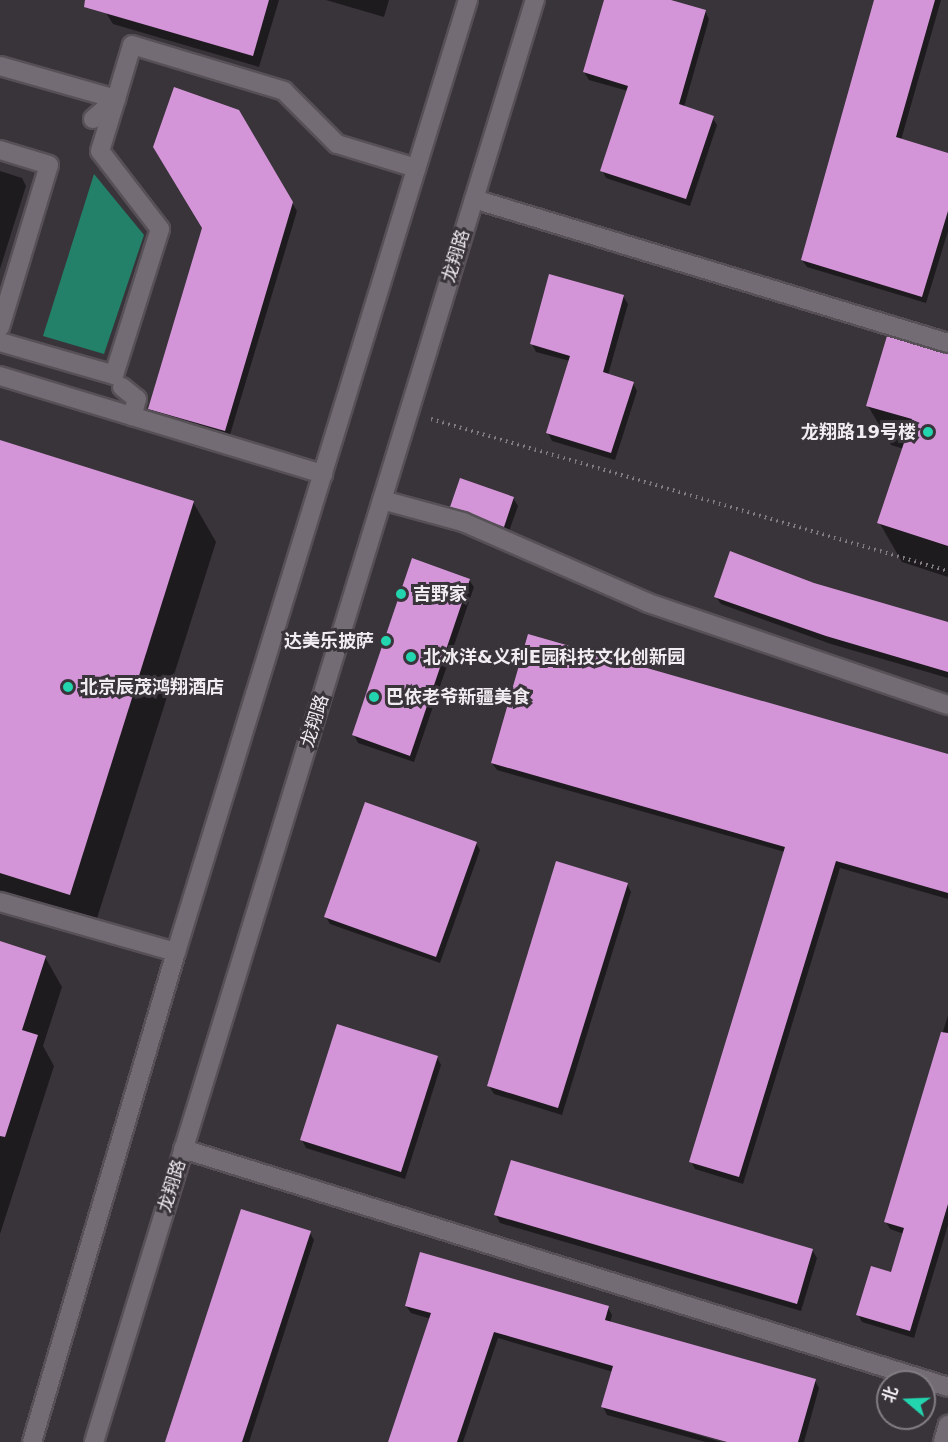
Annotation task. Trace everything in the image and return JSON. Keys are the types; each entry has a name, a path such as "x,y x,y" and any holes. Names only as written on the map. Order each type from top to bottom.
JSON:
{"street":[{"path":"32,1442 176,952 468,0"},
{"name":"龙翔路","path":"94,1442 535,0"},
{"path":"0,342 114,375 160,229 100,151 132,45 284,91 337,144 416,168"},
{"path":"0,66 116,99"},
{"path":"93,118 116,99"},
{"path":"0,150 49,165 0,327"},
{"path":"474,199 948,344"},
{"path":"0,375 322,474"},
{"path":"122,387 137,399 132,416"},
{"path":"382,500 463,522 648,603 948,705"},
{"path":"0,902 176,952"},
{"path":"183,1149 948,1387"},
{"path":"943,1442 948,1425"}],"path":[{"path":"408,412 948,571"}],"shaded area":[{"path":"94,174 144,235 104,354 43,336"}],"building":[{"path":"85,0 269,0 253,56 84,7"},
{"path":"604,0 671,0 706,10 679,104 714,116 686,199 600,171 628,86 583,72"},
{"path":"874,0 935,0 896,137 948,153 948,211 922,297 801,260"},
{"path":"174,87 239,110 293,202 225,431 148,409 202,228 153,147"},
{"path":"549,274 624,295 603,372 634,382 611,453 546,433 570,356 530,344"},
{"name":"龙翔路19号楼","path":"887,336 948,354 948,546 877,523 912,419 866,406"},
{"name":"北京辰茂鸿翔酒店","path":"0,440 194,501 70,895 0,873"},
{"path":"460,478 514,497 504,527 450,507"},
{"path":"730,551 814,583 948,622 948,672 826,636 714,597"},
{"name":"北冰洋&义利E园科技文化创新园","path":"412,558 470,579 410,756 352,735"},
{"name":"北冰洋&义利E园科技文化创新园","path":"528,634 948,754 948,893 836,861 739,1177 689,1162 785,847 491,763"},
{"path":"365,802 477,842 436,957 324,917"},
{"path":"556,861 628,883 558,1108 487,1086"},
{"path":"0,941 46,956 22,1030 38,1035 5,1137 0,1136"},
{"path":"337,1024 438,1056 401,1172 300,1140"},
{"path":"941,1032 948,1033 948,1204 910,1331 856,1315 871,1266 891,1272 904,1228 884,1222"},
{"path":"511,1160 813,1249 797,1304 494,1215"},
{"path":"241,1209 311,1231 242,1442 165,1442"},
{"path":"420,1252 609,1306 605,1320 816,1379 798,1442 727,1442 601,1407 613,1366 494,1332 457,1442 388,1442 431,1313 405,1306"}],"place":[{"name":"龙翔路19号楼","path":"928,432"},
{"name":"吉野家","path":"401,594"},
{"name":"达美乐披萨","path":"386,641"},
{"name":"北冰洋&义利E园科技文化创新园","path":"411,657"},
{"name":"北京辰茂鸿翔酒店","path":"68,687"},
{"name":"巴依老爷新疆美食","path":"374,697"}]}
